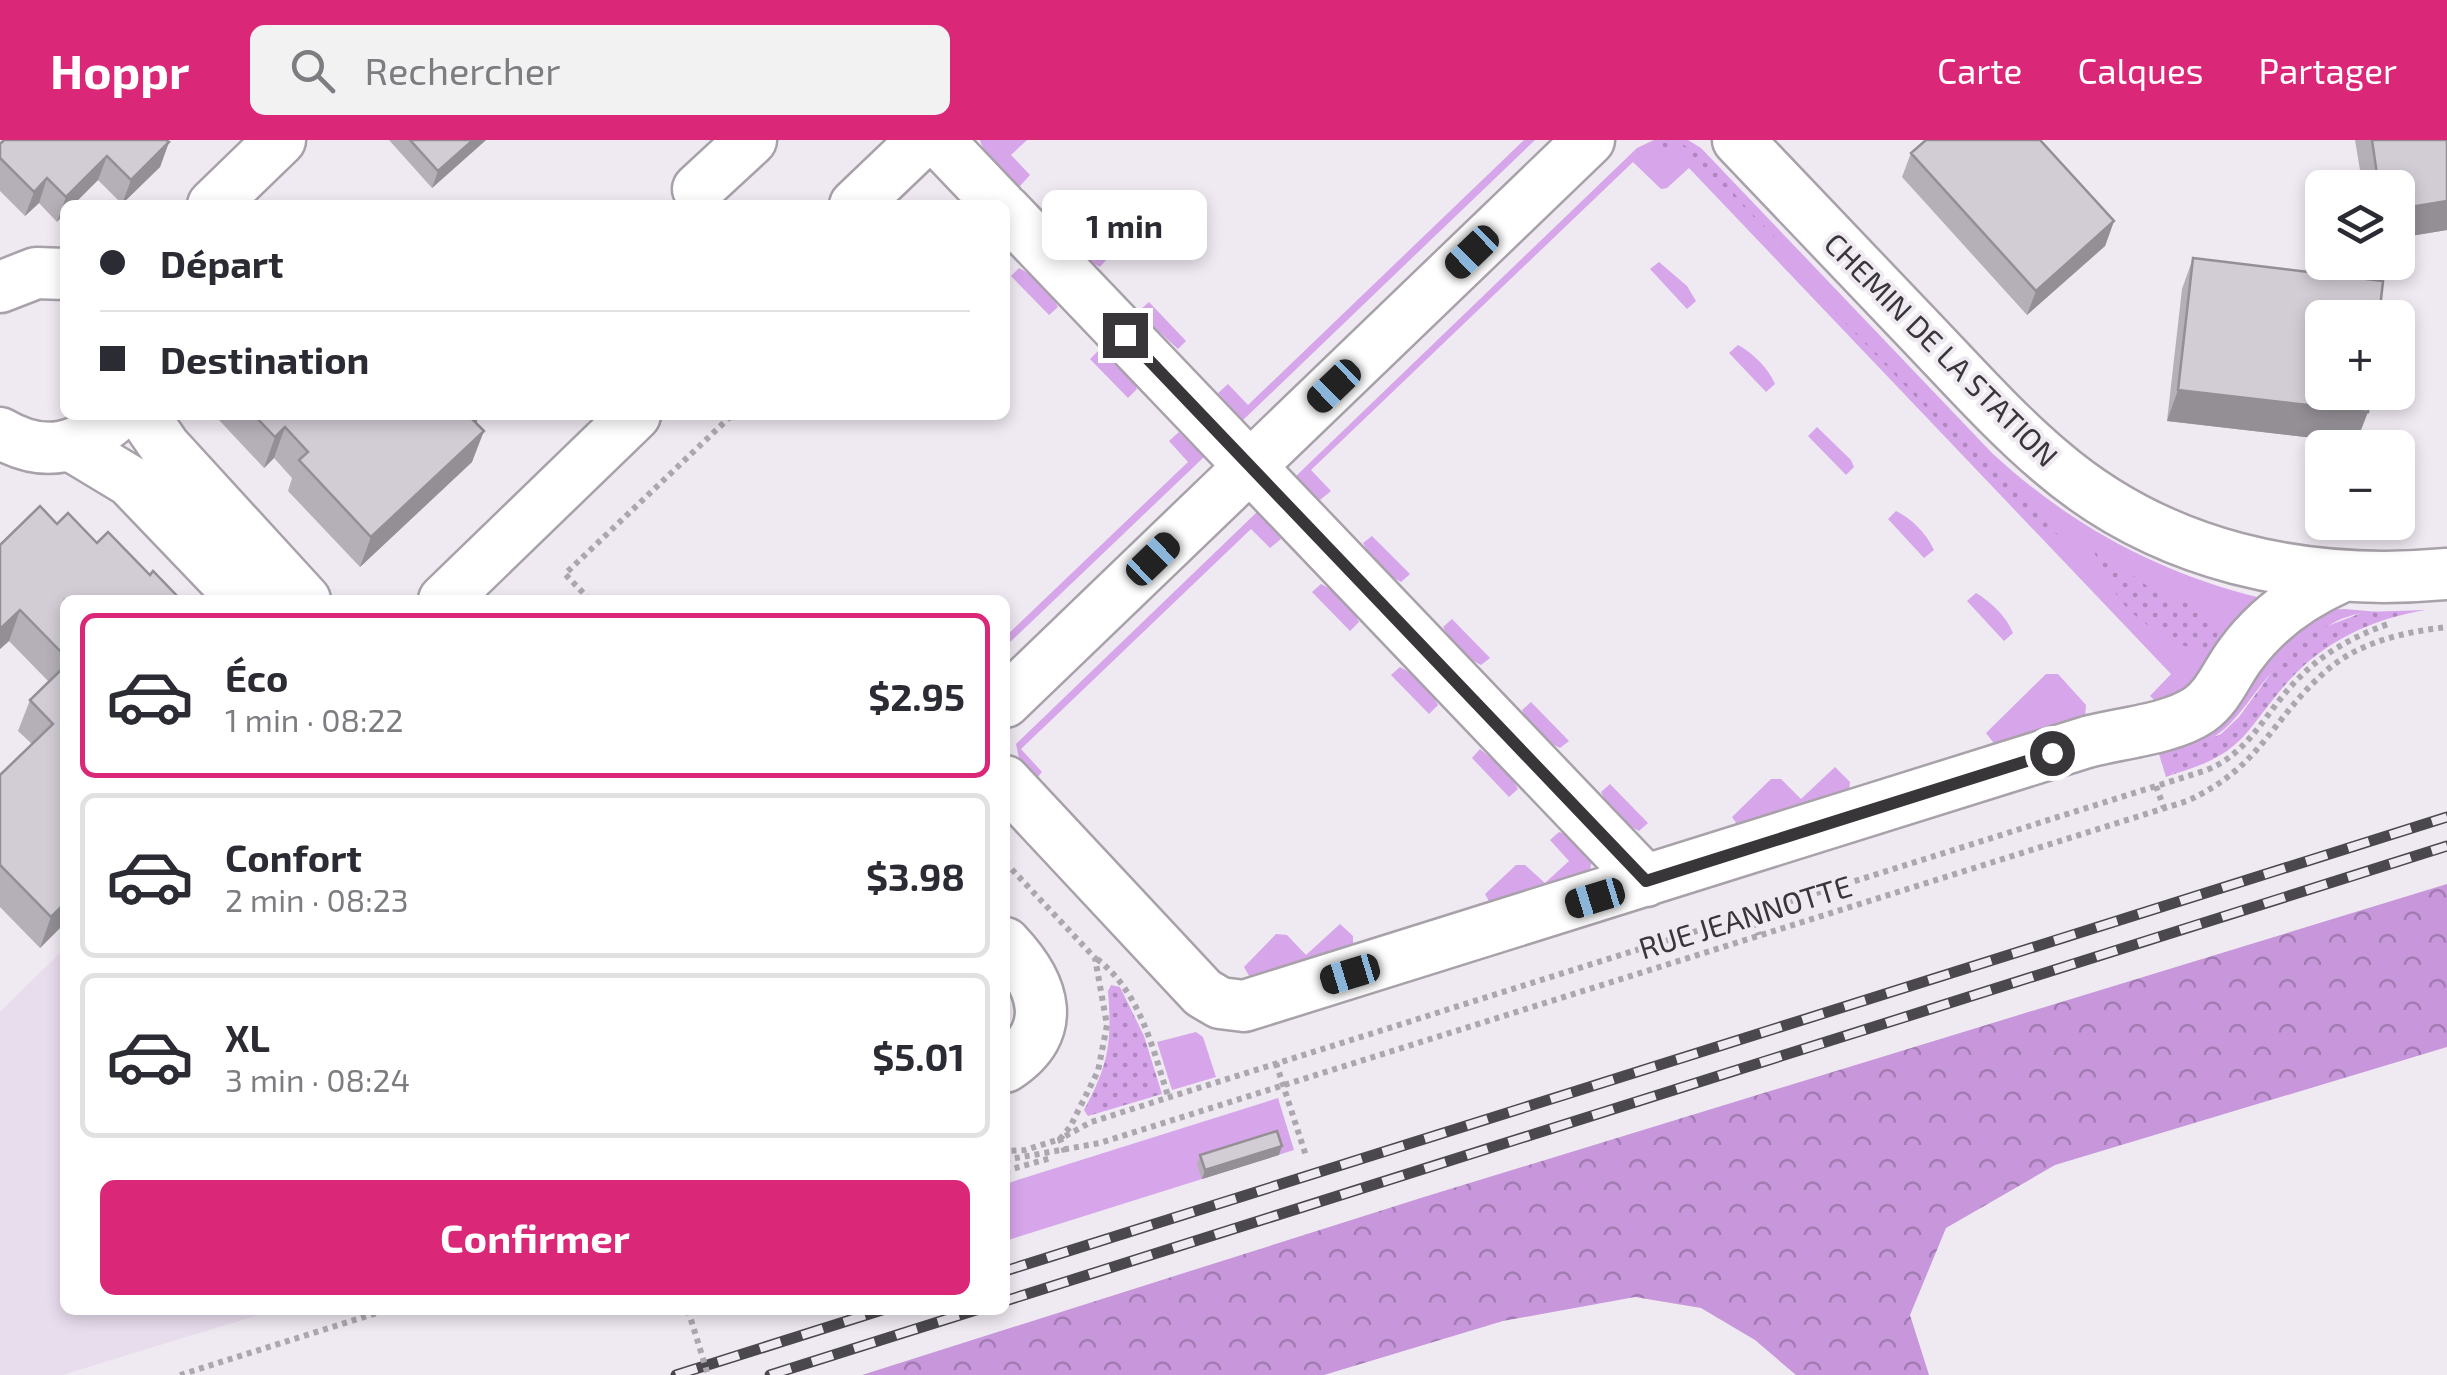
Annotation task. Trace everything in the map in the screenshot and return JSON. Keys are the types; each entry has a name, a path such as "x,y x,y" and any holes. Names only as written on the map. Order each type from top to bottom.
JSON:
{"street":[{"path":"217,200 280,140"},
{"path":"698,189 751,140"},
{"path":"860,200 923,140"},
{"path":"938,140 995,200"},
{"path":"1010,697 1589,140"},
{"name":"CHEMIN DE LA STATION","path":"1738,140 2022,436 2086,488 2172,536 2288,571 2339,578 2447,574"},
{"path":"1010,215 1646,881"},
{"path":"4,440 34,448 72,446 96,435 112,420"},
{"path":"147,420 165,447 299,595"},
{"path":"449,595 631,420"},
{"path":"72,446 130,482 239,595"},
{"path":"1010,786 1192,982 1211,999 1244,1006 2087,742 2170,722 2199,710 2219,689 2243,650 2266,626 2310,592 2339,578"},
{"path":"1010,949 1028,970 1042,1006 1032,1043 1010,1063"}],"path":[{"path":"585,595 565,574 727,420"},
{"name":"RUE JEANNOTTE","path":"1010,1159 1100,1143 2203,794 2233,775 2260,749 2313,684 2344,658 2395,636 2447,627"},
{"path":"2156,786 2164,808"},
{"path":"1752,913 1759,935"},
{"path":"1095,958 1122,981 1131,996 1168,1096"},
{"path":"1010,1170 1065,1152 1060,1139 1081,1127 1276,1062 1306,1156"},
{"path":"180,1375 370,1315"},
{"path":"690,1315 708,1375"}],"shaded area":[{"path":"980,140 1027,140 1011,155 1030,175 1020,186 996,166"},
{"path":"1524,140 1535,140 1242,421 1218,393 1228,384 1248,405"},
{"path":"1654,140 1688,140 1701,148 1992,453 2052,503 2151,560 2261,598 2207,678 2160,705 2150,696 2171,674 1689,168 1661,189 1633,162 1311,470 1331,491 1320,500 1295,477 1637,148"},
{"path":"1662,141 1688,147 1709,163 1744,205 2000,474 2066,534 2063,538 2040,524 1991,476 1795,270 1696,159 1690,154 1648,150"},
{"path":"1070,219 1108,258 1100,267 1077,250 1064,234 1061,228"},
{"path":"1659,262 1687,286 1696,301 1687,309 1650,269"},
{"path":"1019,268 1055,301 1058,307 1049,315 1011,276"},
{"path":"1149,302 1186,341 1178,349 1143,317 1140,310"},
{"path":"1738,345 1760,362 1772,378 1775,384 1766,392 1729,353"},
{"path":"1099,350 1134,382 1137,389 1128,398 1090,359"},
{"path":"1817,427 1851,460 1854,467 1846,475 1808,436"},
{"path":"1179,432 1204,457 1010,642 1010,632 1188,462 1169,441"},
{"path":"1896,511 1918,527 1931,544 1934,550 1924,558 1888,519"},
{"path":"1257,512 1281,539 1270,548 1251,529 1021,749 1042,772 1037,778 1020,763 1016,744"},
{"path":"1372,536 1410,574 1401,582 1379,566 1366,549 1363,543"},
{"path":"2094,552 2101,552 2158,594 2188,600 2206,610 2218,631 2216,649 2193,649 2139,618 2117,595"},
{"path":"1321,584 1338,595 1356,616 1359,622 1350,631 1312,592"},
{"path":"1976,593 2010,627 2013,633 2004,641 1967,601"},
{"path":"2323,610 2378,612 2353,615 2313,636 2273,671 2219,733 2177,753 2174,774 2166,777 2158,751 2279,637"},
{"path":"2426,610 2367,626 2331,645 2299,670 2229,750 2174,774 2170,770 2172,755 2221,734 2239,717 2277,665 2317,630 2364,612"},
{"path":"1452,619 1490,658 1481,665 1459,649 1443,627"},
{"path":"1400,667 1417,678 1435,699 1438,705 1429,714 1391,675"},
{"path":"2046,674 2058,674 2086,705 2085,718 1996,746 1986,733"},
{"path":"1531,702 1569,741 1560,748 1538,732 1522,710"},
{"path":"1480,749 1509,773 1518,789 1509,797 1472,758"},
{"path":"1835,767 1850,782 1849,792 1739,827 1732,817 1771,779 1781,779 1801,799"},
{"path":"1610,784 1648,823 1639,831 1604,798 1601,792"},
{"path":"1559,832 1566,834 1592,861 1589,874 1491,905 1485,894 1516,865 1525,865 1545,883 1569,861 1550,840"},
{"path":"1340,924 1353,936 1353,948 1252,981 1244,967 1276,934 1287,935 1306,955"},
{"path":"60,953 60,1315 259,1315 62,1375 0,1375 0,1012"},
{"path":"1111,985 1120,987 1144,1036 1162,1094 1088,1116 1084,1110 1107,1052"},
{"path":"1196,1032 1203,1037 1216,1077 1172,1090 1157,1042"},
{"path":"1278,1098 1294,1150 1010,1239 1010,1182"}],"green space":[{"path":"2447,884 2447,1047 2055,1165 1946,1228 1910,1315 1929,1375 1796,1375 1755,1340 1701,1308 1635,1297 1503,1321 1324,1375 862,1375 1424,1197"}],"building":[{"path":"4,140 169,142 131,180 107,156 66,197 47,178 34,192 0,158 0,144"},
{"path":"410,140 473,140 438,171"},
{"path":"1926,140 2040,140 2114,221 2036,291 1911,153"},
{"path":"2372,140 2447,140 2447,201 2415,206 2415,170 2376,170"},
{"path":"2193,258 2305,272 2305,280 2383,281 2381,300 2305,300 2305,405 2178,390"},
{"path":"259,420 473,420 484,431 371,537 299,460 308,452 285,427 275,437"},
{"path":"40,506 57,524 68,513 97,543 108,532 150,575 153,571 176,595 60,595 60,651 20,610 0,629 0,545"},
{"path":"60,671 60,908 51,917 0,865 0,775 53,724 30,700"},
{"path":"1277,1131 1282,1146 1205,1170 1200,1155"}],"railway":[{"path":"1010,1269 2447,817"},
{"path":"1010,1299 2447,846"},
{"path":"676,1375 866,1315"},
{"path":"770,1375 960,1315"}],"route":[{"path":"1125,335 1646,881 2052,753"}]}
